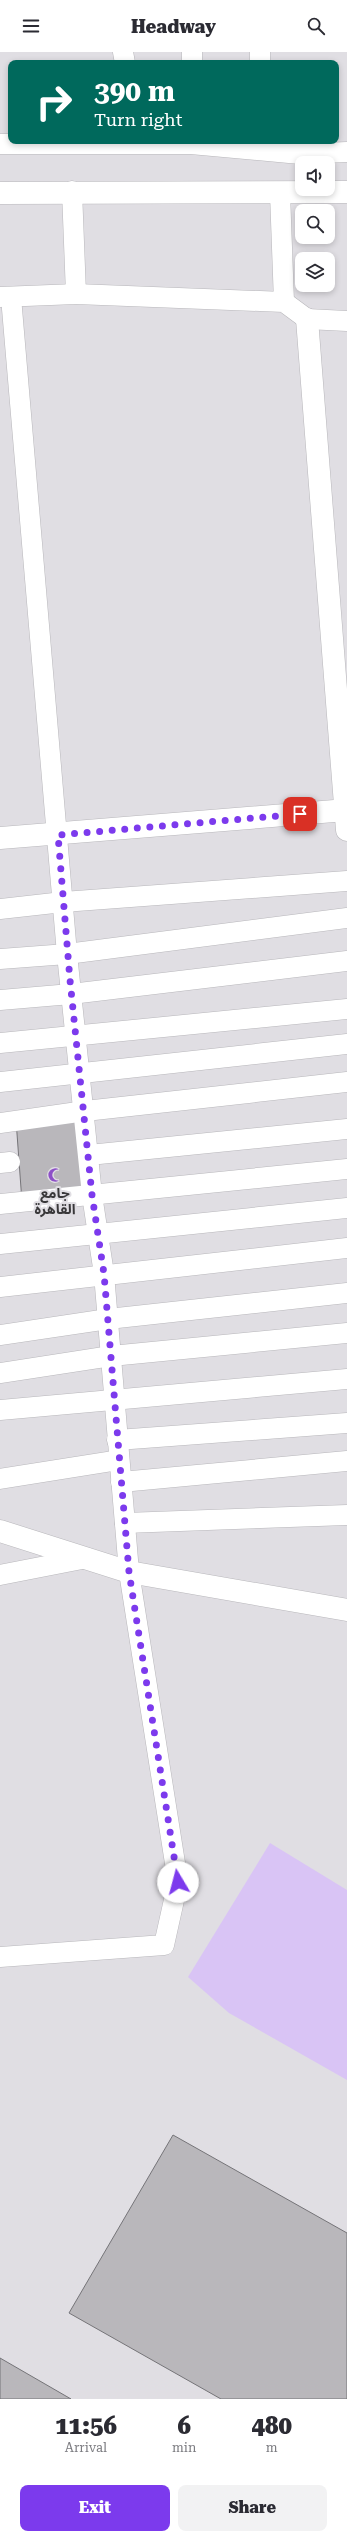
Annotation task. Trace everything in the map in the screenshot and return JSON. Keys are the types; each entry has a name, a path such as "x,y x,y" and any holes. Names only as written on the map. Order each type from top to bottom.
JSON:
{"street":[{"path":"201,144 300,154 347,152"},
{"path":"72,191 76,294"},
{"path":"0,193 72,191 280,193 347,192"},
{"path":"280,193 284,302"},
{"path":"0,1957 164,1945 178,1882 129,1572 104,1274 92,1195 85,1110 71,994 58,835 8,358 5,297 76,294 284,302 307,319 347,321"},
{"path":"0,838 346,817 307,319"},
{"path":"0,909 63,902 347,881"},
{"path":"0,959 67,954 347,918"},
{"path":"0,1000 71,994 347,961"},
{"path":"0,1043 347,1009"},
{"path":"0,1082 347,1044"},
{"path":"0,1122 85,1110 347,1082"},
{"path":"89,1155 347,1129"},
{"path":"0,1204 347,1169"},
{"path":"0,1244 347,1208"},
{"path":"0,1287 104,1274 347,1248"},
{"path":"0,1335 108,1319 347,1293"},
{"path":"0,1373 111,1356 347,1333"},
{"path":"0,1410 114,1398 347,1379"},
{"path":"117,1440 347,1423"},
{"path":"0,1480 119,1460"},
{"path":"121,1482 347,1461"},
{"path":"125,1523 347,1515"},
{"path":"0,1531 129,1572 347,1610"},
{"path":"0,1575 87,1558"}],"shaded area":[{"path":"270,1843 347,1890 347,2080 229,2013 188,1977"}],"building":[{"name":"جامع القاهرة","path":"85,1111 92,1195 22,1202 16,1120"},
{"path":"173,2135 347,2233 347,2399 221,2399 69,2313"},
{"path":"0,2358 71,2399 0,2399"}],"place":[{"name":"جامع القاهرة","path":"55,1175"}],"route":[{"path":"178,1882 169,1814 129,1572 104,1274 92,1195 85,1110 67,954 58,835 300,814"}]}
